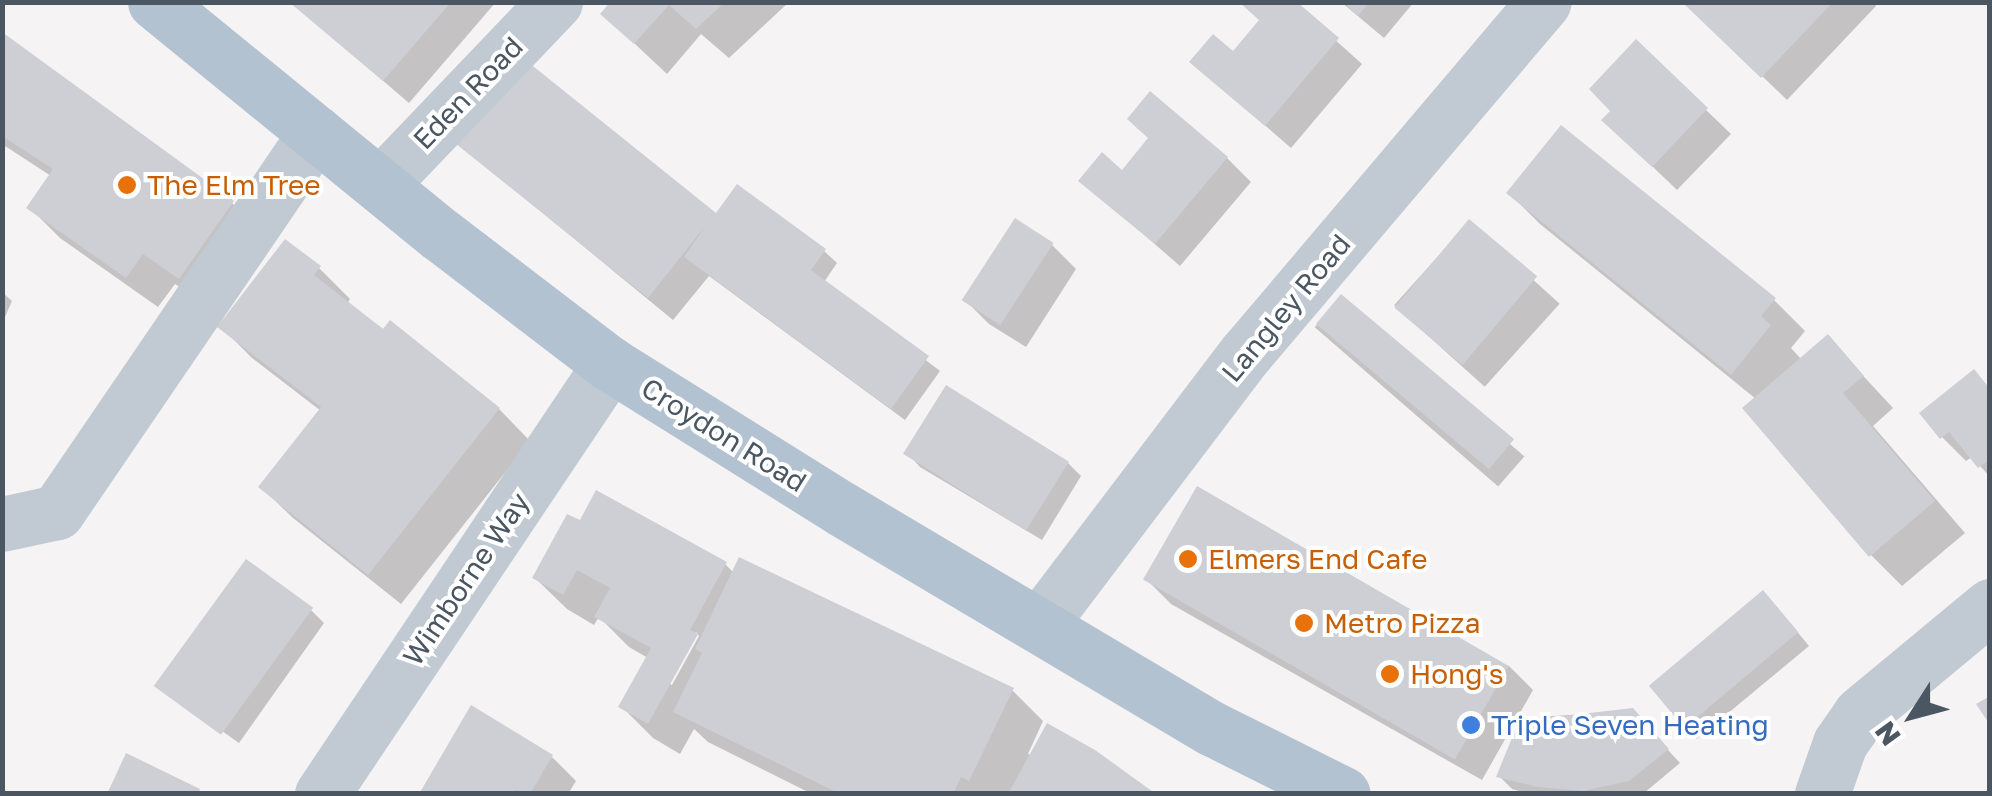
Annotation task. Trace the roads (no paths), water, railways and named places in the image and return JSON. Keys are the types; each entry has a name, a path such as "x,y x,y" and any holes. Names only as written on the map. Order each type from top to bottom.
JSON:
{"main road":[{"name":"Croydon Road","path":"156,2 610,364 842,509 1213,730 1343,794"},
{"path":"1213,730 1252,794"}],"street":[{"name":"Eden Road","path":"381,184 554,2"},
{"name":"Langley Road","path":"1040,624 1246,353 1544,2"},
{"path":"2,524 57,512 316,133"},
{"name":"Wimborne Way","path":"322,794 610,364"},
{"path":"1822,794 1840,743 1860,714 1990,606"}],"place":[{"name":"The Elm Tree","path":"127,185"},
{"name":"Elmers End Cafe","path":"1188,559"},
{"name":"Metro Pizza","path":"1304,623"},
{"name":"Hong's","path":"1390,674"},
{"name":"Triple Seven Heating","path":"1471,725"}]}
